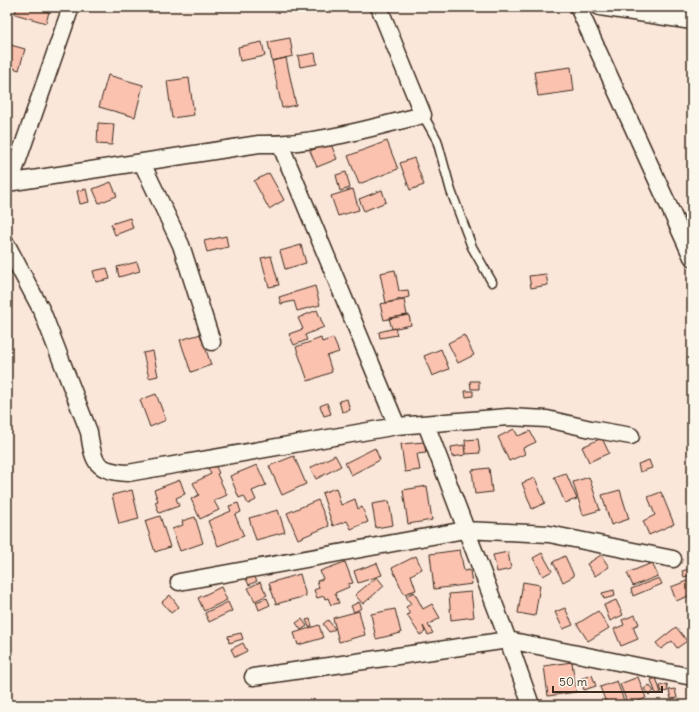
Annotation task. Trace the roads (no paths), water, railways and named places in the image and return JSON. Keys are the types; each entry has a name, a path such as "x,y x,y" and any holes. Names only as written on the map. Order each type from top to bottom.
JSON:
{"street":[{"path":"71,7 9,183 259,144 280,144 349,134 423,115 379,7"},
{"path":"578,7 692,257"},
{"path":"600,7 692,21"},
{"path":"280,144 397,426"},
{"path":"142,163 181,245 212,342"},
{"path":"7,245 42,311 89,432 92,452 98,465 113,472 128,473 397,426 508,417 547,419 590,429 631,436"},
{"path":"426,424 508,640 531,705"},
{"path":"179,582 465,530 549,534 673,559"},
{"path":"253,677 508,640 692,677"}],"lane":[{"path":"423,115 437,140 450,191 472,247 492,282"}]}
